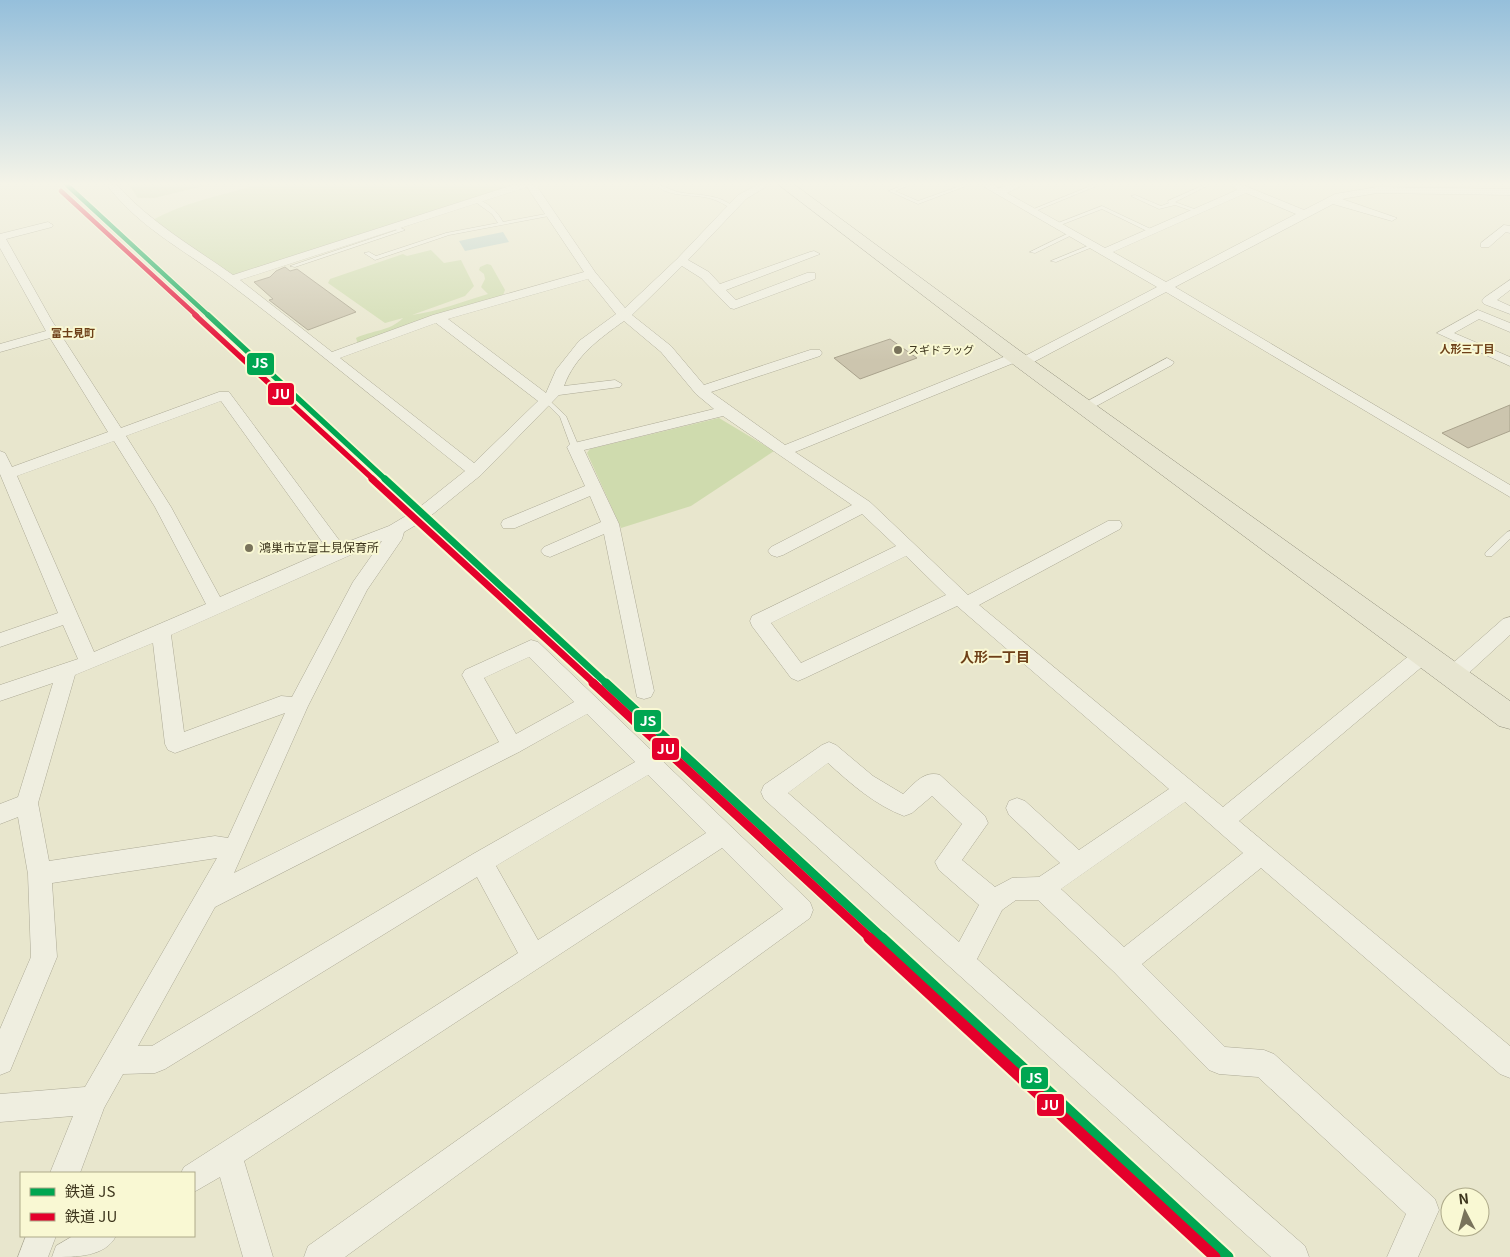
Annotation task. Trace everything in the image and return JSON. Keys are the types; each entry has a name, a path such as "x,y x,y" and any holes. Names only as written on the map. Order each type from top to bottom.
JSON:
{"main road":[{"path":"867,244 1020,360 1510,717"}],"street":[{"path":"3,244 54,333 163,508 216,606"},
{"path":"181,244 231,279 475,471"},
{"path":"231,279 342,244"},
{"path":"570,244 591,274 623,314 666,349 701,391 726,411 864,506 963,600 1510,1064"},
{"path":"0,693 89,663 339,552 395,530 422,514 475,471 551,396 563,370 584,344 623,314 681,261 697,244"},
{"path":"1088,244 1387,416 1510,492"},
{"path":"1104,252 1123,244"},
{"path":"784,451 1020,360 1249,244"},
{"path":"718,289 814,254"},
{"path":"681,261 706,275 734,306 811,276"},
{"path":"330,357 438,318 591,274"},
{"path":"1510,284 1488,301 1510,310"},
{"path":"1510,328 1478,314 1444,333 1510,362"},
{"path":"438,318 551,396 614,384"},
{"path":"0,348 54,333"},
{"path":"701,391 815,353"},
{"path":"1084,407 1167,362"},
{"path":"8,474 224,395 339,552"},
{"path":"644,691 611,524 575,447 726,411"},
{"path":"0,456 89,663"},
{"path":"509,524 595,488"},
{"path":"777,551 864,506"},
{"path":"550,551 611,524"},
{"path":"907,548 759,621 798,673 963,600 1114,525"},
{"path":"64,1172 93,1100 234,850 298,706 359,587 396,535 395,530"},
{"path":"0,640 69,616"},
{"path":"1452,676 1510,624"},
{"path":"161,631 175,744 281,704 298,706"},
{"path":"320,1257 801,910 531,647 472,675 512,746"},
{"path":"1223,821 1423,655"},
{"path":"0,1061 44,957 40,874 27,803 67,670"},
{"path":"206,899 512,746 589,703"},
{"path":"994,902 947,862 977,823 932,782 904,806 866,783 829,751 772,792 1294,1257"},
{"path":"115,1061 155,1059 481,862 650,763"},
{"path":"962,962 994,902 1012,889 1043,888 1186,789"},
{"path":"0,814 27,803"},
{"path":"1017,808 1078,864"},
{"path":"195,1176 724,834"},
{"path":"40,874 215,847 234,850"},
{"path":"1123,963 1261,853"},
{"path":"481,862 534,957"},
{"path":"1043,888 1123,963 1219,1060 1264,1064 1424,1210 1402,1257"},
{"path":"0,1108 93,1100"},
{"path":"228,1155 258,1257"},
{"path":"33,1257 41,1237"},
{"path":"68,1257 99,1237"}],"lane":[{"path":"293,266 361,244"},
{"path":"367,253 375,258 419,244"},
{"path":"1033,252 1051,244"},
{"path":"1054,261 1092,246"},
{"path":"551,396 563,416 575,447"},
{"path":"1489,554 1510,534"}],"green space":[{"path":"181,244 338,244 233,278"},
{"path":"431,250 444,263 461,260 474,286 465,296 412,315 441,309 488,294 481,287 485,279 484,274 479,270 480,267 487,264 491,265 505,290 503,295 358,344 356,338 392,326 403,318 385,323 328,283 330,279 403,254 407,256"},
{"path":"719,418 774,451 691,506 621,528 587,453 590,449"}],"water":[{"path":"461,244 501,244 465,251"}],"building":[{"path":"285,267 290,271 297,269 356,312 308,330 269,300 273,299 254,282 270,277 276,271"},
{"path":"890,339 917,358 860,379 834,358"},
{"path":"1510,405 1510,431 1468,448 1442,433"}],"rail line":[{"name":"JU","path":"118,244 1215,1257"},
{"name":"JS","path":"131,244 1228,1257"}],"place":[{"name":"スギドラッグ","path":"898,350"},
{"name":"鴻巣市立富士見保育所","path":"249,548"}],"district":[{"name":"富士見町","path":"73,333"},
{"name":"人形三丁目","path":"1467,349"},
{"name":"人形一丁目","path":"995,657"}]}
